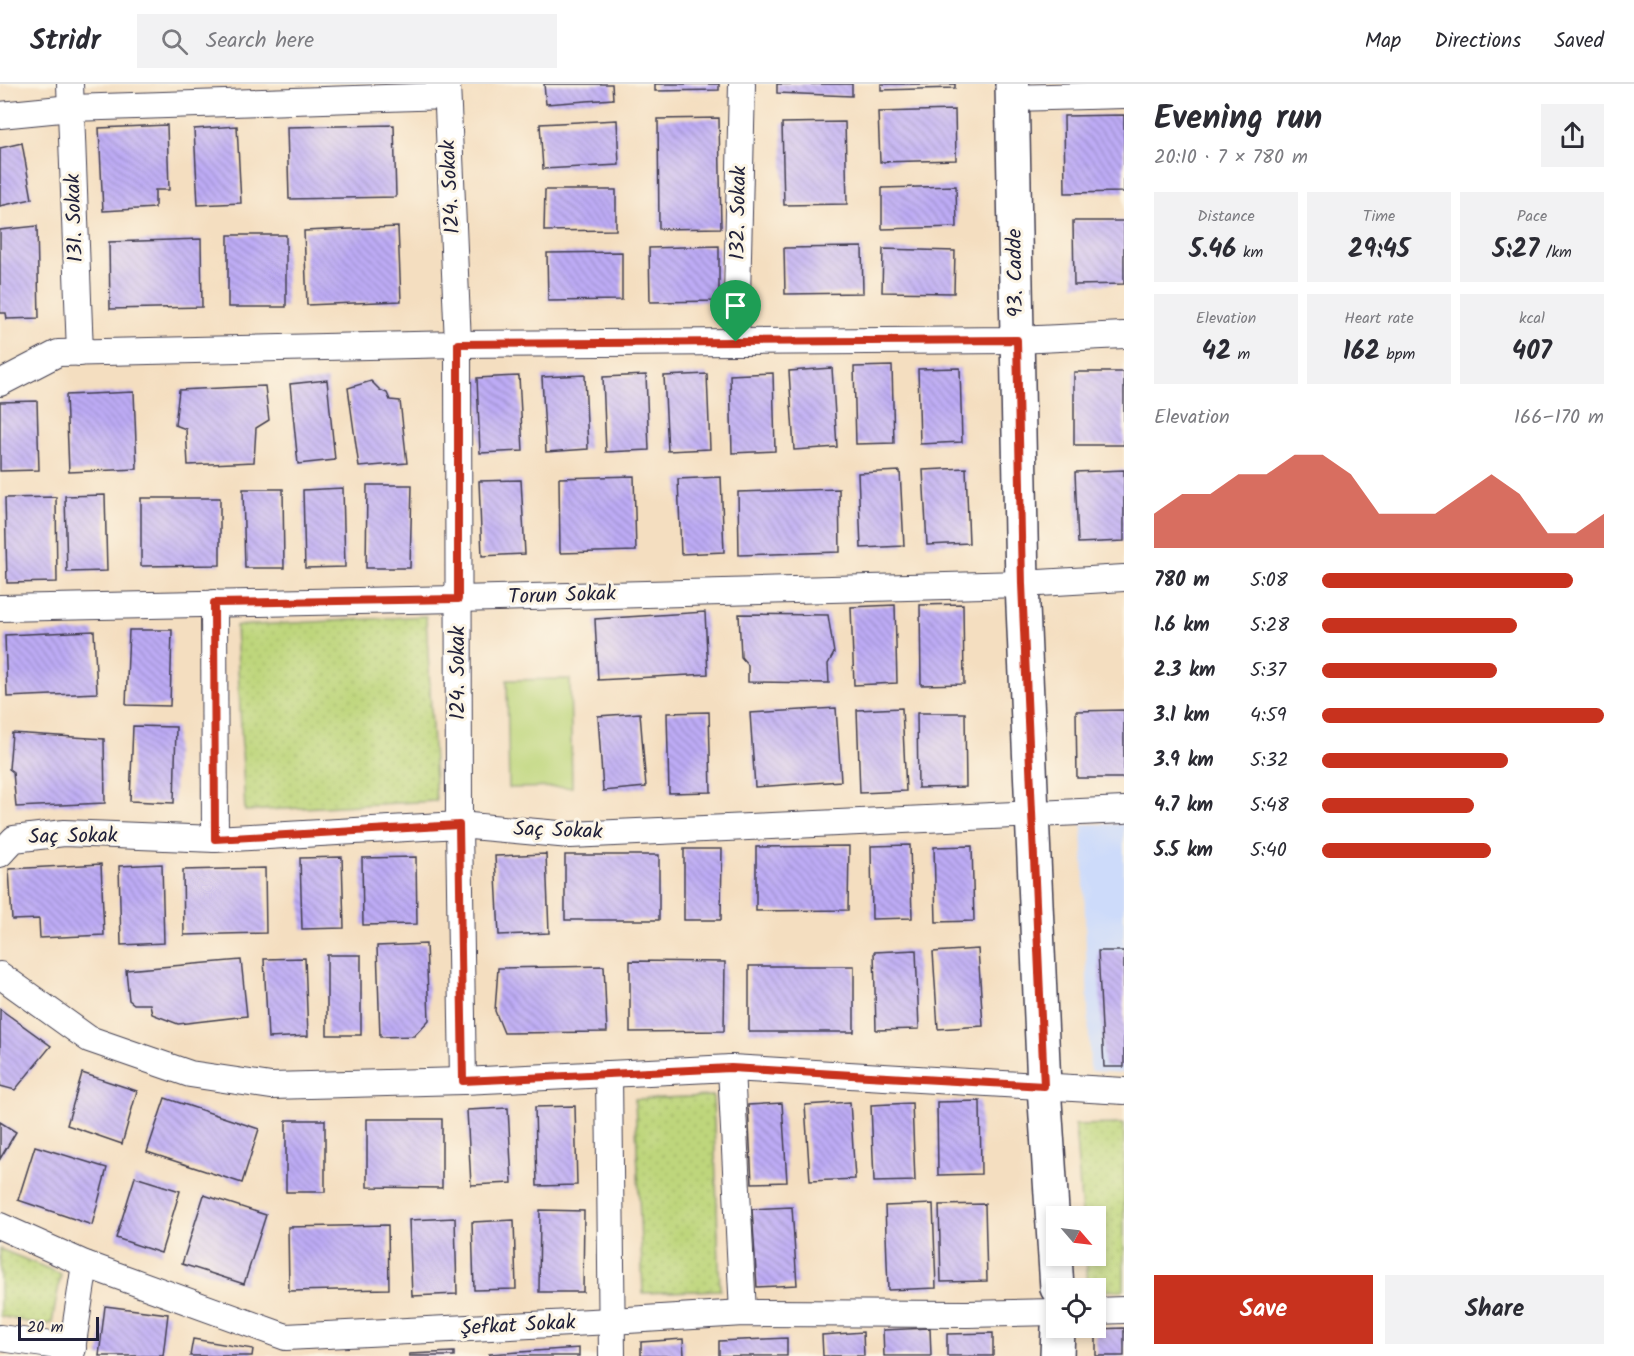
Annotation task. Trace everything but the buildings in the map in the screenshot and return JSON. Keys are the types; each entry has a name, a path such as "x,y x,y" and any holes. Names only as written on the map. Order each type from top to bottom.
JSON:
{"main road":[{"name":"93. Cadde","path":"1012,91 1022,584 1044,1086 1056,1278"},
{"path":"1057,1356 1058,1338"}],"street":[{"name":"132. Sokak","path":"736,342 742,84"},
{"path":"0,115 70,96 447,90"},
{"name":"124. Sokak","path":"447,90 458,344 459,825 463,1081"},
{"path":"1012,91 1124,95"},
{"name":"131. Sokak","path":"70,96 80,353"},
{"path":"0,383 58,353 458,344 1017,340 1124,335"},
{"name":"Torun Sokak","path":"0,608 1022,584 1124,578"},
{"path":"214,603 215,839"},
{"name":"Saç Sokak","path":"0,854 14,839 64,833 215,839 459,825 570,835 1124,810"},
{"path":"0,975 88,1039 190,1074 271,1086 463,1081 731,1068 1124,1091"},
{"path":"731,1068 743,1313"},
{"path":"609,1074 612,1356"},
{"name":"Şefkat Sokak","path":"0,1226 85,1264 286,1337 611,1322 743,1313 1046,1312"},
{"path":"0,1338 72,1352 85,1264"},
{"path":"1106,1311 1124,1310"}],"shaded area":[{"path":"1082,824 1124,824 1124,1073 1090,1071"}],"green space":[{"path":"426,616 436,801 245,811 236,626"},
{"path":"570,679 572,787 509,788 507,680"},
{"path":"713,1096 720,1290 643,1293 635,1099"},
{"path":"1124,1124 1124,1290 1106,1291 1106,1278 1087,1278 1087,1266 1106,1266 1106,1206 1081,1206 1075,1125"},
{"path":"0,1249 61,1274 52,1323 41,1325 0,1316"}],"route":[{"path":"1017,340 1022,584 1044,1086 731,1068 463,1081 459,825 215,839 214,603 458,599 458,344 736,342 1017,340"}]}
